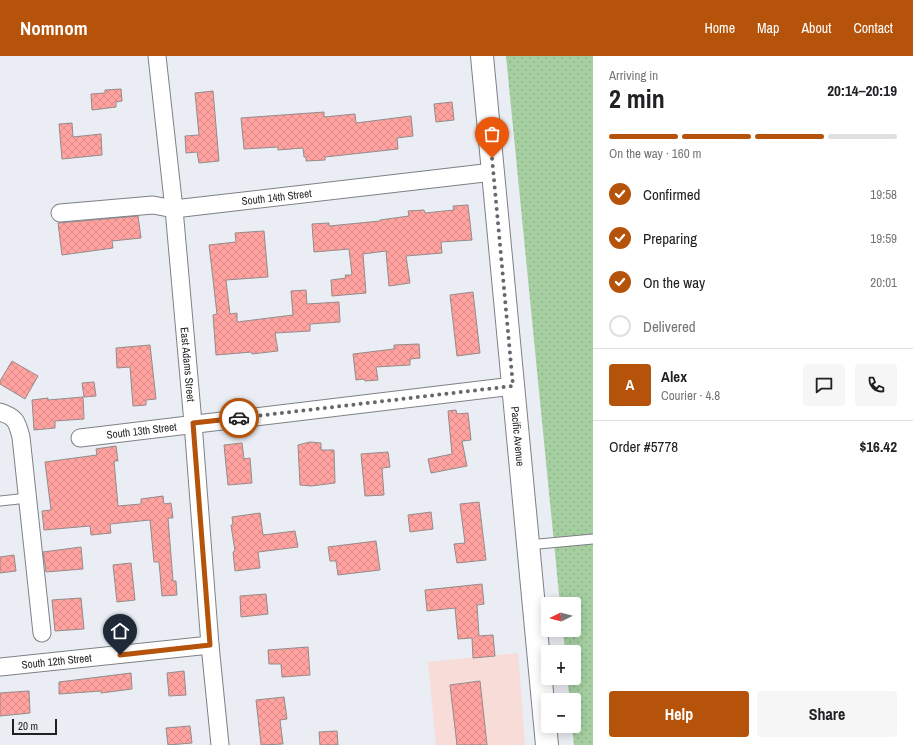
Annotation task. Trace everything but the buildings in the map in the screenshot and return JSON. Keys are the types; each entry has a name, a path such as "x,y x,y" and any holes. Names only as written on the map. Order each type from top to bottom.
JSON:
{"street":[{"name":"East Adams Street","path":"157,56 174,209 193,423 210,645 220,745"},
{"name":"Pacific Avenue","path":"482,56 547,745"},
{"name":"South 14th Street","path":"60,213 153,205 174,209 494,172"},
{"name":"South 13th Street","path":"80,438 193,423 513,386"},
{"path":"0,412 18,422 21,437 42,633"},
{"name":"South 12th Street","path":"0,667 210,645"}],"lane":[{"path":"0,502 28,498"},
{"path":"528,545 593,539"}],"shaded area":[{"path":"518,653 525,745 436,745 428,662"}],"green space":[{"path":"506,56 593,56 593,745 574,745 573,733 581,733 581,693 569,693 568,685 581,685 581,645 564,645 564,637 581,637 581,597 559,597"}],"way so far":[{"path":"239,418 513,386 492,158"}],"route":[{"path":"120,655 210,645 193,423 239,418"}]}
